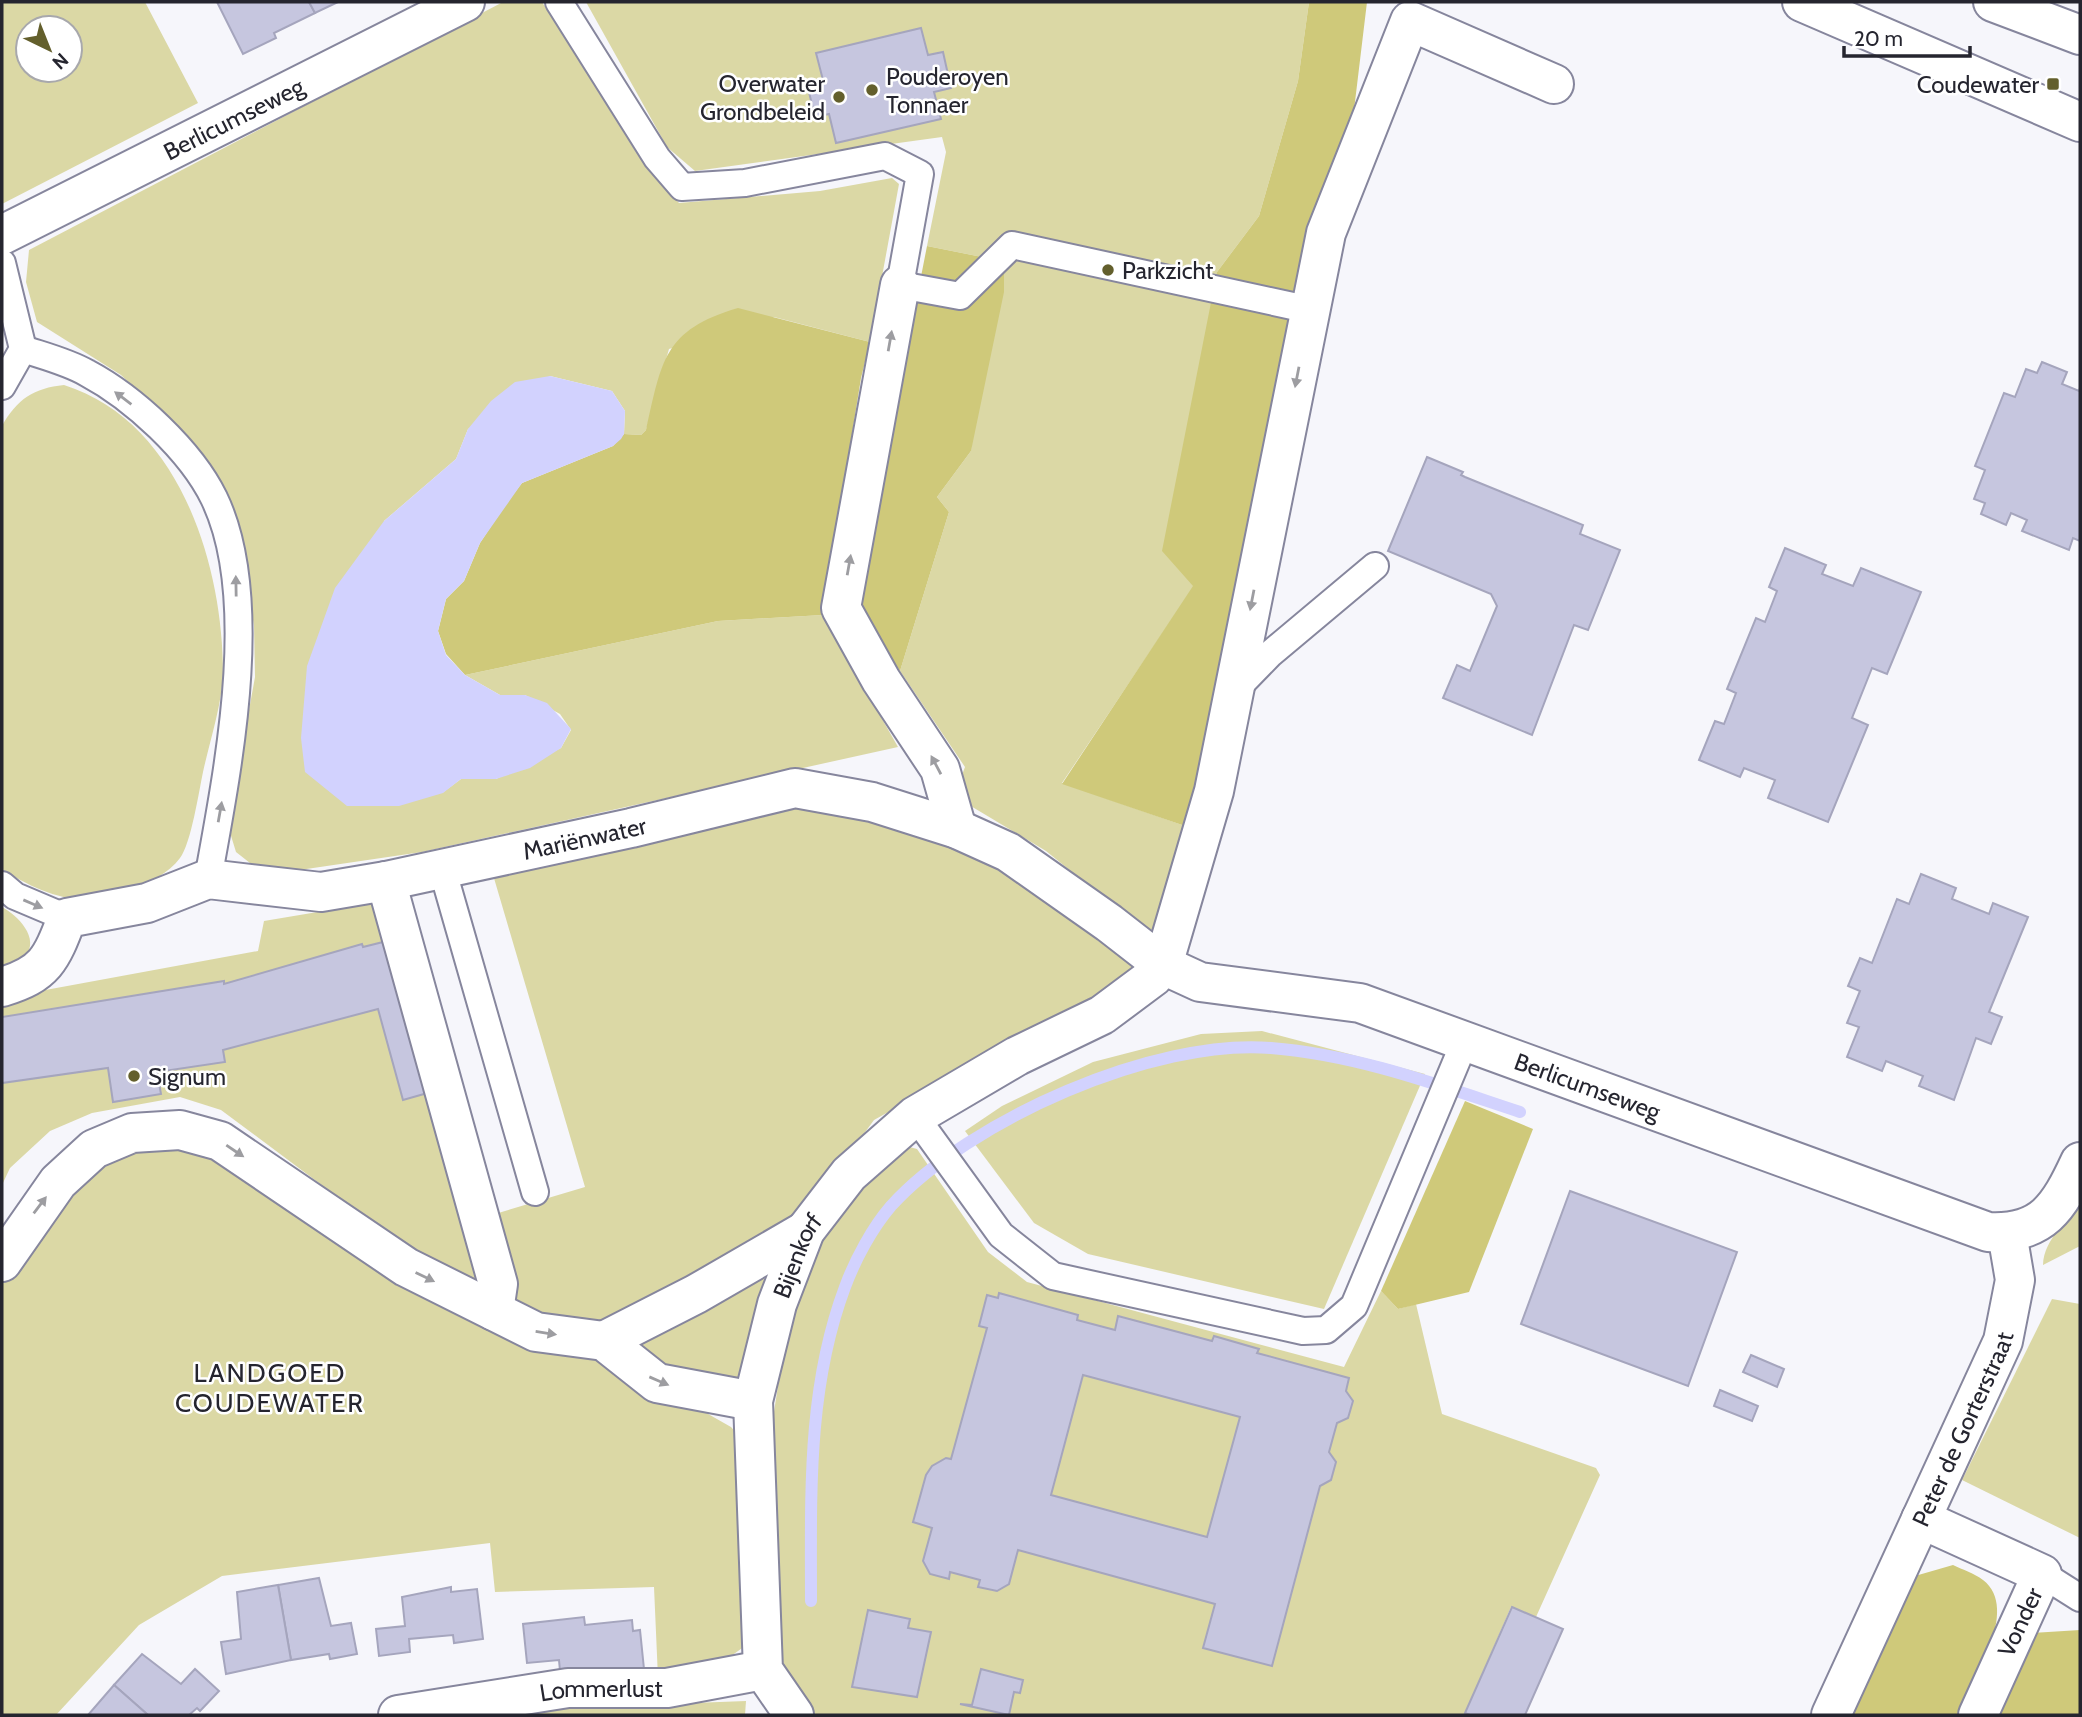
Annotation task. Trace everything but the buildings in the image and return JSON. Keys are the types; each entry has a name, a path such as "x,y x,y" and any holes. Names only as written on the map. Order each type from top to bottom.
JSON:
{"street":[{"name":"Berlicumseweg","path":"2,235 465,2"},
{"path":"1802,2 2080,122"},
{"path":"1993,2 2080,35"},
{"path":"1163,965 1213,791 1326,233 1410,21 1554,85"},
{"path":"900,285 841,608 881,680 940,769 957,830"},
{"name":"Mariënwater","path":"67,918 147,903 208,879 321,891 386,881 631,828 795,788 872,802 957,830 1008,852 1110,922 1163,965"},
{"path":"386,881 498,1284 494,1311"},
{"path":"2,987 32,978 55,948 67,918"},
{"name":"Berlicumseweg","path":"1163,965 1200,982 1360,1003 1462,1051 1987,1232 2007,1233"},
{"name":"Bijenkorf","path":"763,1670 753,1401 778,1304 805,1231 849,1174 923,1127 1017,1056 1102,1015 1153,977 1163,965"},
{"path":"2,1262 58,1182 94,1149 132,1133 180,1130 220,1140 406,1267 536,1332 604,1341 657,1383 753,1401"},
{"path":"2007,1233 2049,1216 2064,1196 2080,1162"},
{"path":"604,1341 696,1294 805,1231"},
{"name":"Peter de Gorterstraat","path":"1831,1715 2003,1341 2015,1280 2007,1233"},
{"name":"Vonder","path":"1921,1519 2042,1574 1978,1715"},
{"path":"763,1670 794,1715"},
{"name":"Lommerlust","path":"398,1715 568,1688 667,1688 763,1670"}],"lane":[{"path":"559,2 657,159 682,187 746,183 885,156 920,174 900,285 960,296 1012,245 1311,310"},
{"path":"2,263 23,349 2,386"},
{"path":"23,349 87,373 128,401 183,451 214,499 236,570 237,655 232,746 208,879"},
{"path":"1234,692 1270,654 1375,566"},
{"path":"442,869 535,1192"},
{"path":"2,885 15,896 67,918"},
{"path":"923,1127 1001,1235 1053,1276 1303,1331 1326,1330 1354,1306 1462,1051"},
{"path":"2042,1574 2080,1598"}],"shaded area":[{"path":"2,2 145,2 198,103 2,204"},
{"path":"503,2 542,2 638,155 679,203 820,191 892,178 899,184 870,342 774,317 669,349 646,430 641,435 624,434 625,411 612,391 550,376 468,429 456,459 384,521 442,793 461,779 496,779 561,748 571,730 560,714 525,695 500,695 465,675 718,621 823,615 898,747 422,852 286,872 259,870 236,852 228,826 255,677 254,626 245,568 181,432 121,375 37,322 26,282 29,250"},
{"path":"586,2 1309,2 1298,81 1259,216 1217,272 1194,586 1062,783 1188,827 1158,931 1140,927 1046,851 954,796 965,767 900,671 949,512 937,497 971,451 982,257 927,246 946,152 942,137 695,171 667,147"},
{"path":"1309,2 1367,2 1354,110 1188,827 1062,784 1193,586 1162,551 1217,272 1259,216 1298,81"},
{"path":"927,246 982,257 1004,273 1004,292 971,451 937,497 949,512 900,671 856,608"},
{"path":"738,308 870,342 861,378 823,615 718,621 465,675 446,654 438,631 446,599 464,581 480,543 505,505 522,483 613,446 624,434 641,435 646,430 662,367 670,351 680,338 694,327"},
{"path":"64,385 104,403 137,430 165,463 187,502 203,543 214,587 221,631 223,673 194,817 180,858 164,873 138,887 114,895 84,900 46,892 2,869 2,426 27,396"},
{"path":"790,805 829,810 923,832 1045,890 1133,965 1133,971 1120,983 874,1120 829,1181 791,1220 627,1314 584,1326 513,1306 495,1214 585,1187 491,868"},
{"path":"377,902 486,1288 406,1248 221,1110 180,1097 92,1113 50,1131 10,1168 2,1185 2,998 258,951 264,921"},
{"path":"2,907 20,921 29,935 30,942 25,957 2,974"},
{"path":"1262,1031 1425,1074 1324,1309 1088,1254 1034,1223 965,1131 1002,1106 1093,1062 1201,1034"},
{"path":"1465,1101 1533,1129 1469,1292 1398,1309 1381,1291"},
{"path":"898,1144 917,1149 988,1252 1027,1282 1344,1367 1381,1291 1398,1309 1416,1304 1442,1414 1596,1468 1600,1475 1536,1617 1511,1607 1465,1713 1469,1715 816,1715 781,1660 768,1450 778,1386 777,1369 798,1293 831,1221"},
{"path":"177,1146 218,1155 581,1355 627,1368 731,1427 741,1438 745,1646 717,1666 658,1678 654,1587 495,1592 490,1543 222,1576 139,1625 56,1715 2,1715 2,1280 32,1227 100,1164 135,1149"},
{"path":"2080,1198 2080,1246 2043,1265 2044,1255 2052,1238"},
{"path":"763,1277 767,1285 745,1369 738,1379 703,1379 636,1354 633,1334"},
{"path":"2052,1299 2080,1304 2080,1538 1962,1480"},
{"path":"1953,1565 1983,1580 1993,1593 1997,1609 1990,1646 1958,1715 1847,1715 1908,1578"},
{"path":"2080,1630 2080,1715 2000,1715 2031,1633"},
{"path":"746,1701 745,1715 516,1715 535,1709"}],"water":[{"path":"550,376 612,391 625,411 624,434 613,446 522,483 480,543 464,581 446,599 438,631 446,655 465,675 500,695 525,695 547,703 571,729 561,748 530,768 496,779 461,779 443,793 399,806 347,806 305,772 301,738 307,666 335,588 384,521 456,459 468,429 491,401 515,382"}],"waterway":[{"path":"811,1601 812,1482 818,1403 833,1325 845,1287 865,1245 891,1206 925,1174 967,1144 1015,1116 1067,1091 1120,1071 1174,1056 1225,1048 1271,1048 1335,1057 1397,1072 1520,1112"}],"place":[{"name":"Coudewater","path":"2053,84"},
{"name":"Pouderoyen Tonnaer","path":"872,90"},
{"name":"Overwater Grondbeleid","path":"839,97"},
{"name":"Parkzicht","path":"1108,270"},
{"name":"Signum","path":"134,1076"}],"district":[{"name":"LANDGOED COUDEWATER","path":"270,1388"}]}
